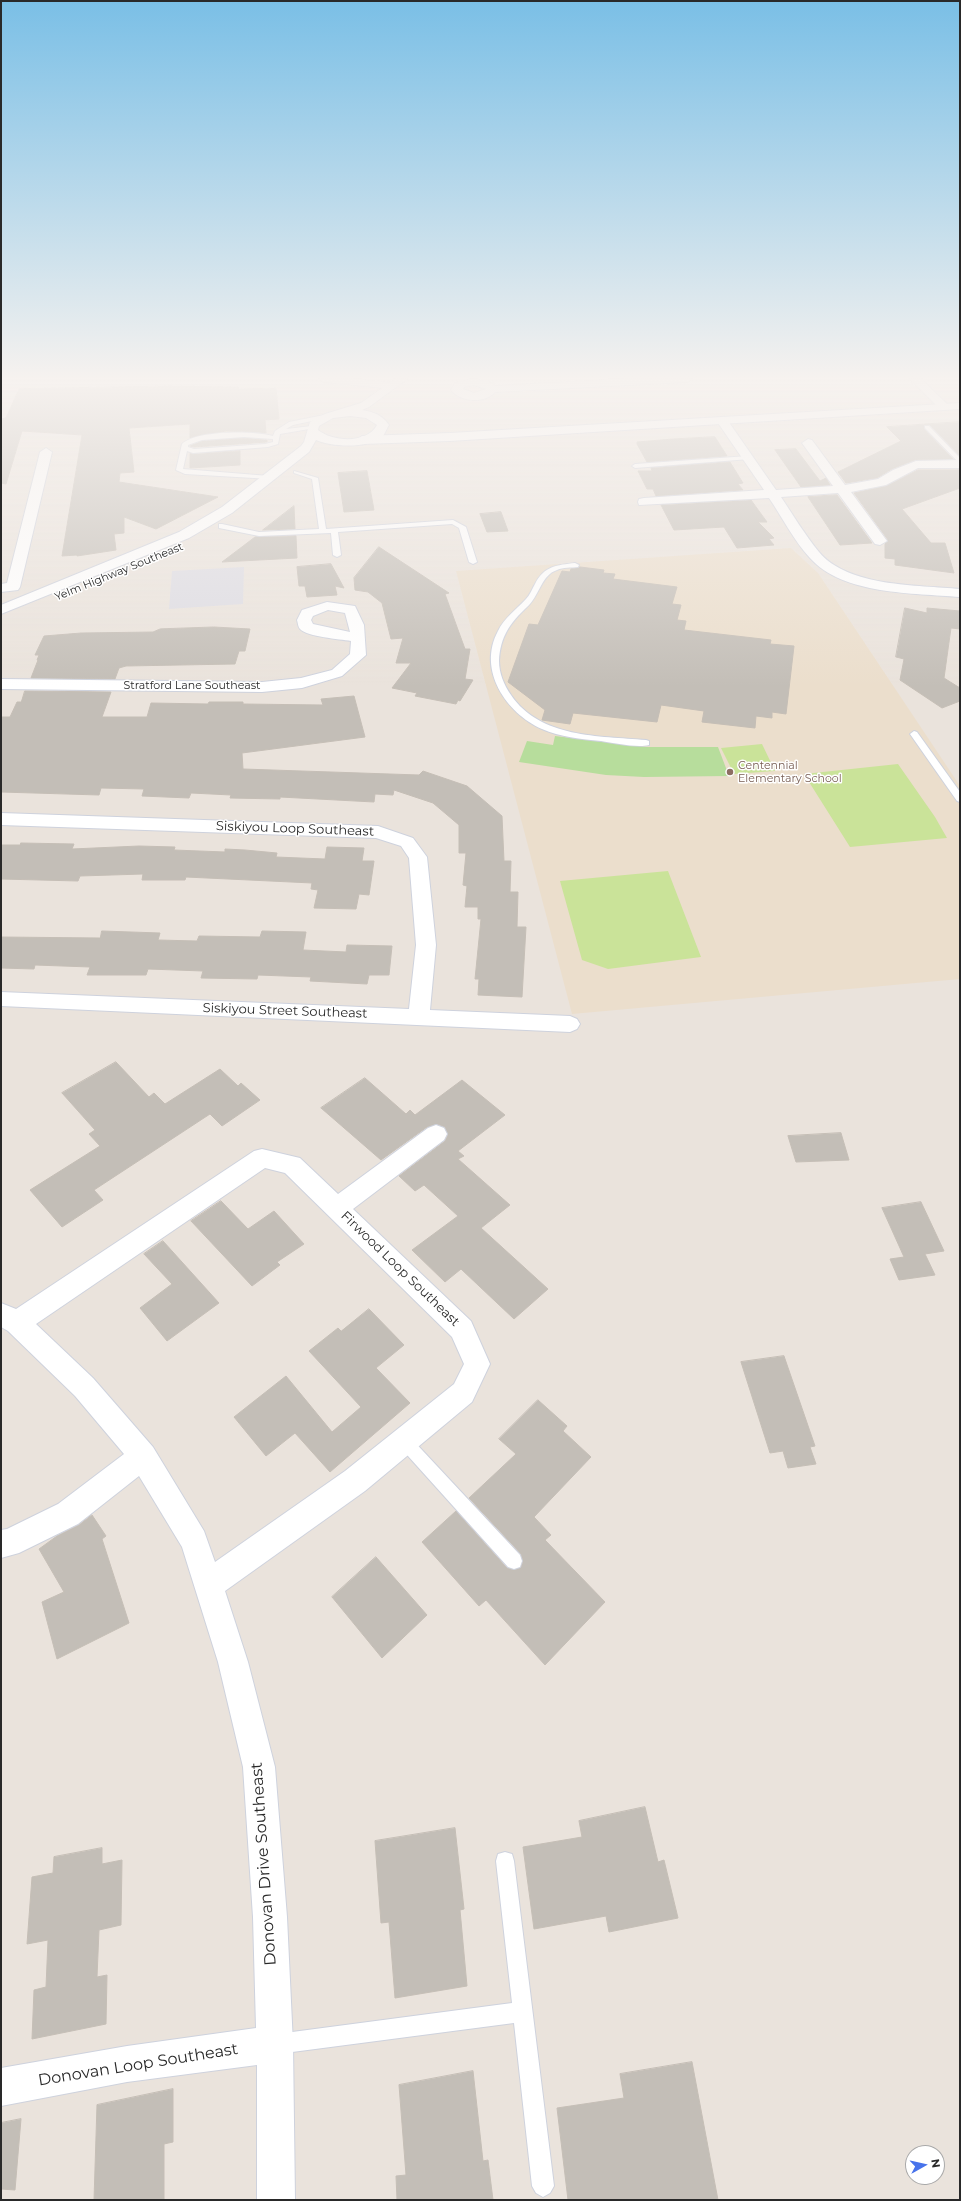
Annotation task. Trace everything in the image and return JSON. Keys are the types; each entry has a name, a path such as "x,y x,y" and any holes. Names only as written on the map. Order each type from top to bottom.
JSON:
{"street":[{"path":"7,588 37,482"},
{"name":"Yelm Highway Southeast","path":"1,610 184,535 227,510 264,482"},
{"name":"Yelm Highway Southeast","path":"1,622 159,557 222,526 239,516 283,482"},
{"path":"764,482 815,556 841,575 874,584 960,593"},
{"path":"836,482 880,541"},
{"path":"644,502 841,489 869,486 879,482"},
{"name":"Stratford Lane Southeast","path":"1,684 64,686 262,686 302,683 337,673 358,656 358,638"},
{"name":"Siskiyou Loop Southeast","path":"1,819 378,832 407,842 418,857 426,945 419,1017"},
{"name":"Siskiyou Street Southeast","path":"1,999 570,1024"},
{"path":"336,1208 436,1134"},
{"name":"Firwood Loop Southeast","path":"9,1318 262,1158 292,1165 462,1329 477,1364 463,1393 355,1481 208,1585"},
{"name":"Donovan Drive Southeast","path":"9,1318 84,1387 143,1456 194,1541 233,1662 259,1767 270,1918 275,2044 276,2200"},
{"path":"1,1544 9,1542 68,1514 143,1456"},
{"name":"Donovan Loop Southeast","path":"1,2087 127,2064 275,2044"}],"lane":[{"path":"316,482 323,531"},
{"path":"222,526 259,534 453,522 462,526 473,562"},
{"path":"334,530 337,555"},
{"path":"575,565 552,568 543,575 533,598 502,627 497,638 495,649 495,670 500,684 509,702 521,715 547,728 569,734 646,743"},
{"path":"914,734 960,799"},
{"path":"404,1440 514,1561"},
{"path":"505,1861 543,2186"},
{"path":"275,2044 522,2012"}],"shaded area":[{"name":"Centennial Elementary School","path":"791,548 818,573 960,786 960,979 572,1014 456,571"},
{"path":"244,567 243,604 169,609 172,571"}],"green space":[{"path":"555,736 646,747 718,747 729,776 644,777 606,775 519,762 527,741 553,745"},
{"path":"762,744 775,771 734,774 721,748"},
{"path":"898,764 935,817 947,838 850,847 804,774"},
{"path":"668,871 701,957 608,969 582,960 560,881"}],"building":[{"path":"74,482 119,482 218,497 156,529 124,517 124,533 114,534 116,550 77,556 62,556"},
{"path":"339,482 369,482 374,510 344,512"},
{"path":"643,482 742,482 743,483 738,484 743,490 656,496 653,489 647,489"},
{"path":"797,482 828,482 830,485 801,487"},
{"path":"895,482 960,482 960,488 902,509 931,543 945,543 954,573 895,565 895,559 885,558 885,544 888,540 854,493 886,486"},
{"path":"837,495 872,543 840,545 808,497"},
{"path":"751,500 767,522 758,522 774,538 769,539 774,545 737,548 724,527 674,530 661,505"},
{"path":"294,506 295,529 263,530"},
{"path":"501,512 508,531 487,532 480,514"},
{"path":"296,536 297,558 222,562 255,537"},
{"path":"379,547 449,593 445,594 465,649 470,649 465,679 473,680 460,701 458,700 456,704 415,696 417,693 392,688 411,663 396,663 403,638 391,639 382,603 368,592 355,590 354,578"},
{"path":"331,564 344,588 335,586 337,595 307,597 305,586 299,586 297,567"},
{"path":"580,567 604,570 603,573 615,574 613,579 677,587 672,604 681,605 677,620 686,621 684,630 771,640 770,644 794,646 786,714 772,712 772,718 756,716 755,728 702,722 704,711 661,705 657,722 573,713 570,724 542,720 545,710 508,682 529,624 538,625 562,571 570,572 571,569"},
{"path":"905,608 927,613 927,608 960,611 960,629 951,628 944,678 960,688 960,701 942,708 900,680 904,659 896,657"},
{"path":"214,627 250,629 245,651 239,651 235,664 126,666 119,668 115,679 31,678 39,655 35,655 44,636 81,633 153,632 160,629"},
{"path":"25,691 111,692 102,717 147,717 151,703 208,704 209,702 243,702 243,704 323,705 321,699 354,696 365,737 242,753 243,769 419,775 423,771 467,786 502,816 504,861 511,861 510,892 518,892 517,927 526,927 522,997 478,995 479,979 475,979 481,919 478,919 478,907 465,907 467,886 463,885 466,853 459,853 459,825 433,803 394,790 393,795 375,794 374,802 280,797 280,799 230,798 231,795 191,793 189,798 142,796 144,789 101,788 99,795 1,792 1,717 10,717 17,702 21,702"},
{"path":"21,843 74,844 72,849 139,846 175,847 174,850 225,852 225,849 245,850 277,853 276,857 325,859 327,847 364,848 362,861 374,861 369,895 359,894 356,909 314,908 318,890 311,889 312,883 186,877 185,880 142,880 143,874 80,876 78,881 1,879 1,845 20,845"},
{"path":"102,931 160,933 158,940 197,941 199,936 260,937 262,931 306,932 303,950 346,952 347,945 392,946 389,975 369,975 367,984 310,981 311,977 258,975 257,979 201,978 203,971 148,969 146,975 87,975 90,967 35,965 34,969 1,968 1,937 100,938"},
{"path":"116,1062 149,1097 154,1093 165,1104 220,1069 238,1086 241,1083 260,1100 222,1126 210,1114 94,1190 103,1200 62,1227 30,1190 100,1146 89,1134 95,1130 62,1093"},
{"path":"365,1078 406,1114 410,1110 415,1115 462,1080 505,1115 458,1151 464,1156 458,1159 510,1205 481,1228 548,1289 514,1319 461,1269 445,1282 412,1250 458,1216 424,1185 415,1191 399,1176 445,1141 448,1135 445,1127 437,1124 427,1127 381,1160 321,1108"},
{"path":"841,1133 849,1160 796,1162 788,1136"},
{"path":"221,1201 248,1229 274,1211 304,1244 277,1262 280,1265 252,1286 191,1221"},
{"path":"921,1202 944,1251 925,1254 935,1275 899,1280 890,1259 904,1257 882,1208"},
{"path":"163,1241 219,1303 167,1341 140,1308 172,1284 144,1254"},
{"path":"369,1309 404,1345 376,1368 410,1403 330,1472 295,1433 266,1456 234,1417 286,1376 332,1432 361,1407 309,1351 338,1328 341,1331"},
{"path":"784,1356 815,1446 810,1447 816,1464 788,1468 783,1451 770,1453 741,1362"},
{"path":"538,1400 567,1426 563,1431 591,1457 534,1517 551,1535 545,1540 605,1602 545,1665 486,1600 479,1606 422,1542 456,1511 507,1568 514,1570 521,1567 523,1561 521,1554 469,1498 516,1454 499,1439"},
{"path":"92,1515 106,1536 102,1539 129,1623 57,1659 42,1602 64,1592 39,1549 57,1536 79,1525"},
{"path":"376,1557 427,1615 382,1658 332,1597"},
{"path":"645,1807 658,1862 664,1860 678,1918 609,1932 606,1916 534,1929 523,1847 582,1837 579,1821"},
{"path":"455,1828 464,1909 460,1910 467,1986 395,1998 389,1922 381,1923 375,1841"},
{"path":"102,1848 102,1864 122,1860 121,1925 99,1930 97,1977 107,1975 106,2024 32,2039 34,1990 46,1987 48,1940 27,1944 32,1877 53,1873 54,1857"},
{"path":"692,2062 718,2200 568,2200 557,2108 624,2098 620,2074"},
{"path":"473,2071 483,2161 488,2160 493,2200 397,2200 396,2176 406,2175 399,2085"},
{"path":"173,2089 173,2142 164,2144 164,2200 94,2200 97,2105"},
{"path":"21,2119 15,2190 1,2189 1,2123"}],"place":[{"name":"Centennial Elementary School","path":"730,772"}]}
